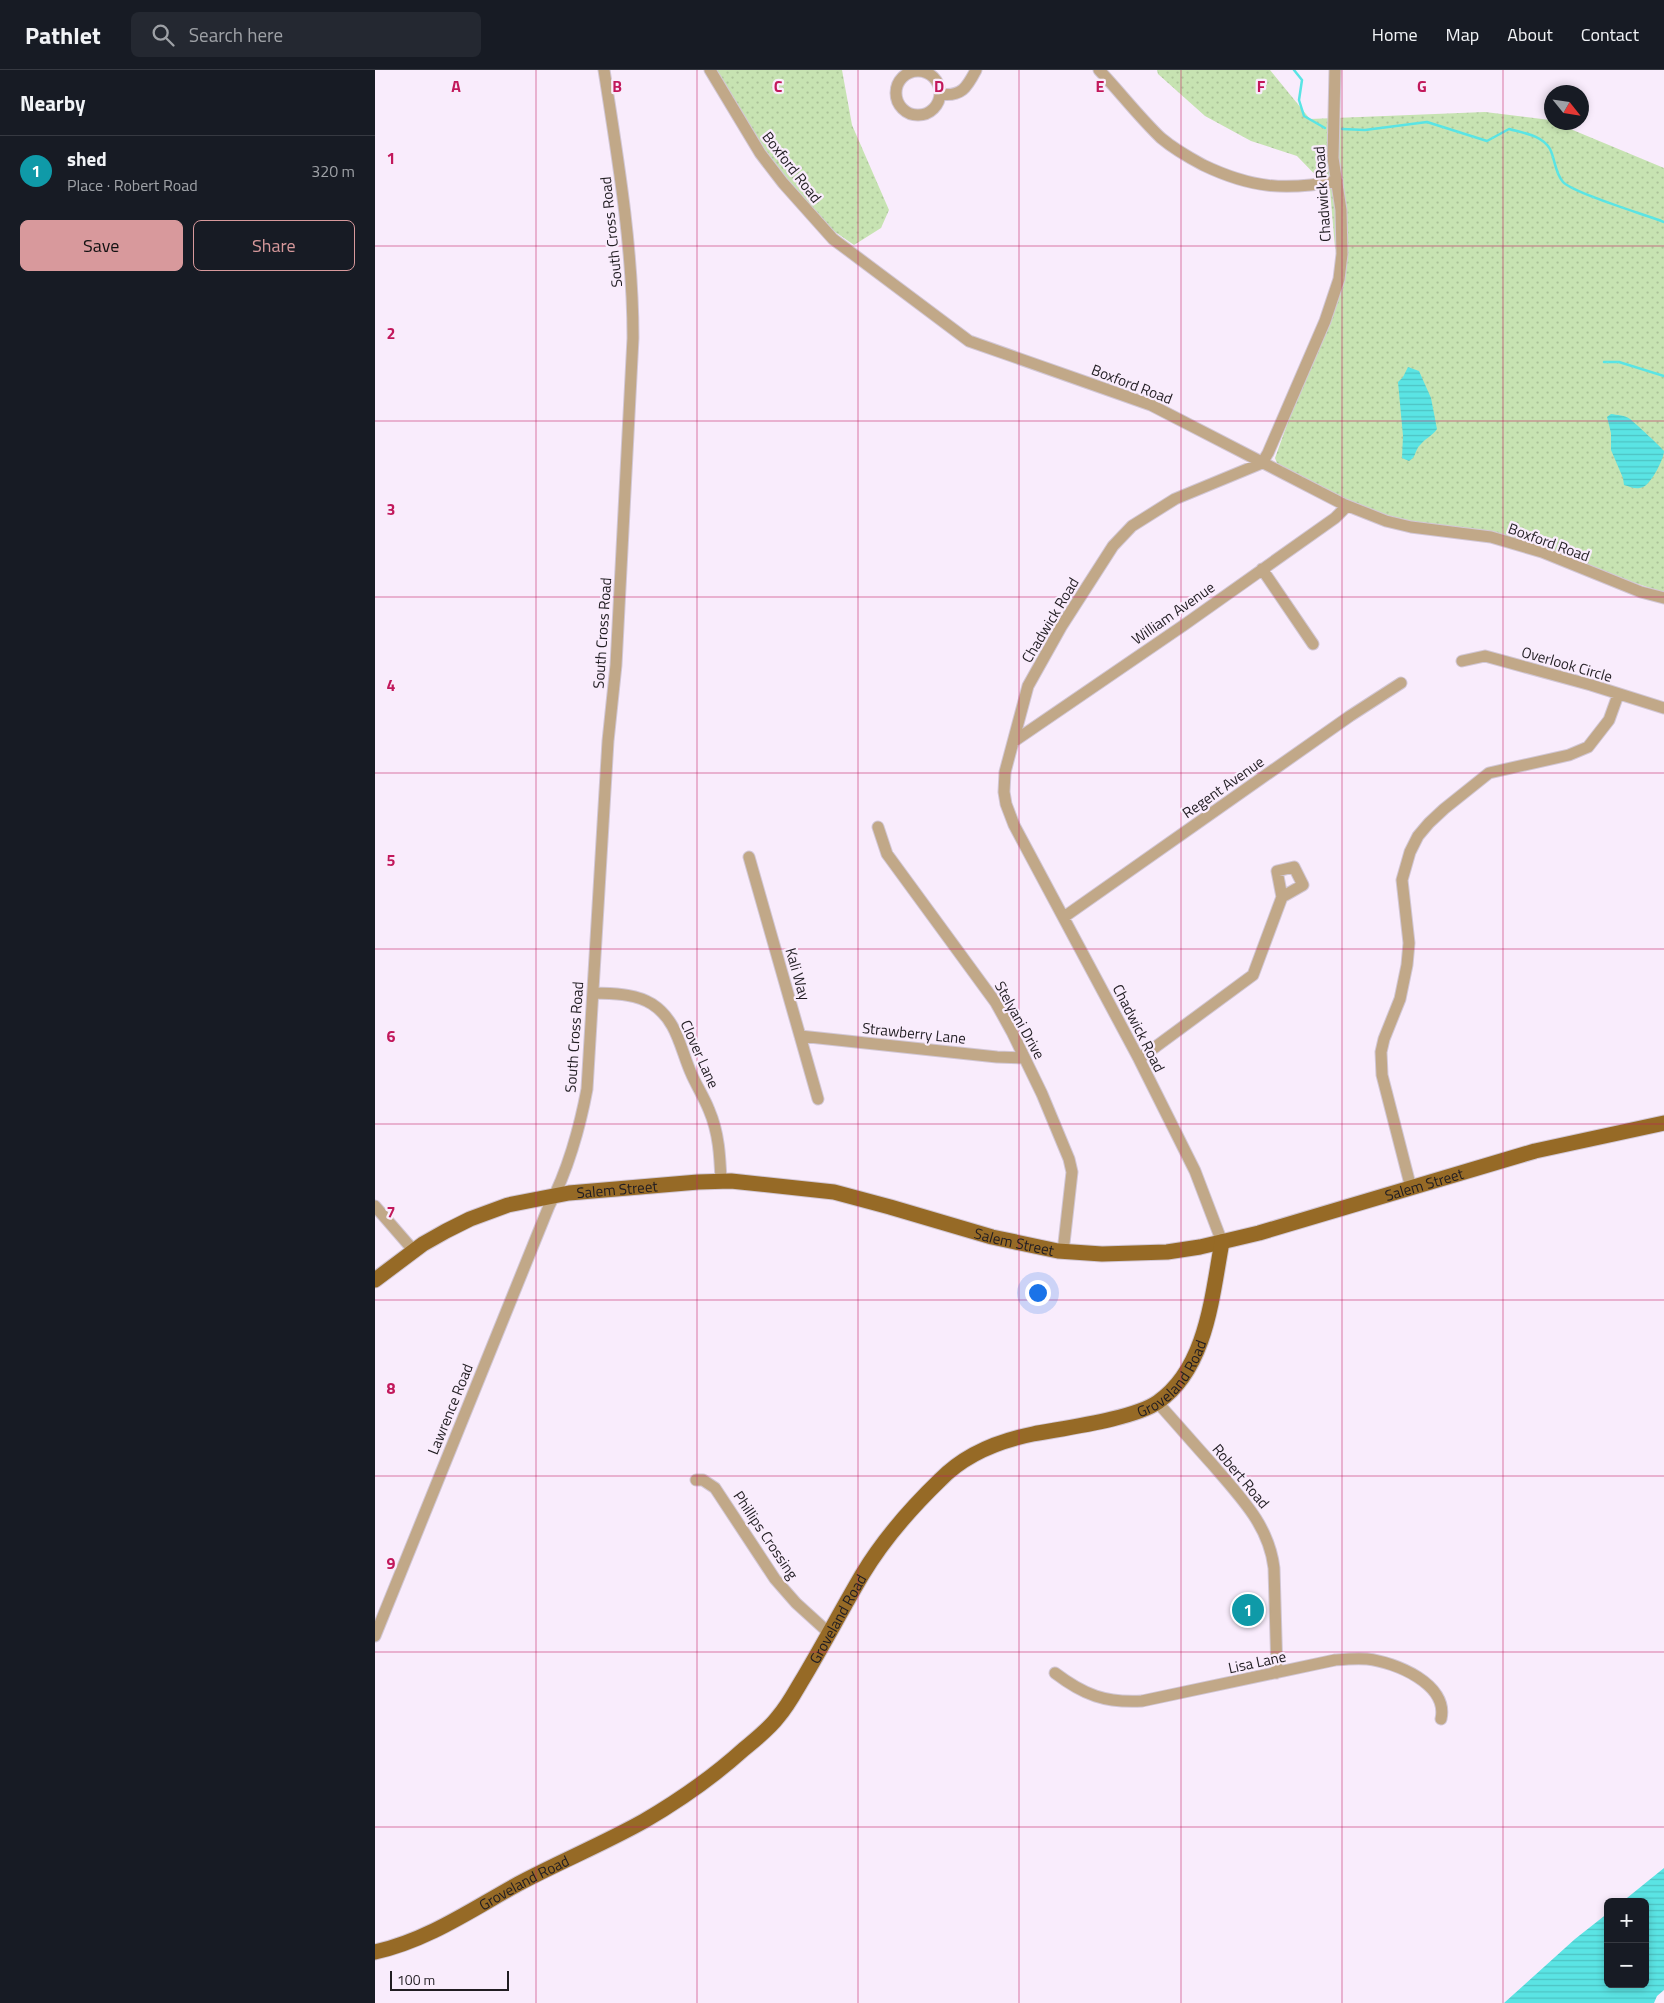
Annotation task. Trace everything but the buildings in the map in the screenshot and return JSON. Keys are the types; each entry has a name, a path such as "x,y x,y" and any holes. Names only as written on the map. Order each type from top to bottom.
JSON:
{"main road":[{"name":"Salem Street","path":"375,1280 414,1251 446,1231 484,1213 508,1205 555,1195 678,1183 721,1181 834,1192 1024,1246 1063,1252 1101,1254 1167,1252 1222,1242 1535,1151 1664,1122"},
{"name":"Groveland Road","path":"375,1952 403,1944 452,1923 517,1884 641,1822 685,1796 731,1761 775,1722 790,1700 864,1572 886,1539 959,1462 998,1443 1140,1410 1157,1402 1175,1385 1199,1345 1209,1308 1222,1242"}],"street":[{"name":"South Cross Road","path":"555,1195 560,1185 583,1111 587,1089 608,750 617,646 633,338 633,302 625,212 620,166 604,70"},
{"name":"Boxford Road","path":"710,70 760,154 810,214 845,248 969,341 1151,405 1347,506 1386,521 1411,528 1491,537 1542,552 1626,586 1664,598"},
{"path":"940,94 951,96 961,92 968,86 976,70"},
{"path":"1099,70 1161,138 1183,155 1227,177 1263,186 1283,187 1337,181"},
{"name":"Chadwick Road","path":"1222,1242 1195,1171 1139,1059 1014,825 1006,804 1004,792 1005,772 1027,692 1038,667 1066,619 1119,538 1132,526 1175,499 1262,463 1296,392 1335,293 1342,254 1341,210 1333,158 1335,70"},
{"name":"William Avenue","path":"1013,742 1335,518 1347,506"},
{"path":"1262,569 1313,644"},
{"name":"Overlook Circle","path":"1462,661 1485,656 1591,685 1664,708"},
{"name":"Regent Avenue","path":"1064,917 1350,716 1401,683"},
{"path":"1411,1188 1389,1107 1381,1062 1384,1039 1400,999 1407,965 1409,943 1402,880 1410,852 1429,823 1459,796 1489,773 1569,755 1588,746 1609,720 1618,694"},
{"name":"Stelyani Drive","path":"878,827 887,854 996,1003 1012,1032 1055,1125 1069,1159 1072,1172 1063,1252"},
{"name":"Kali Way","path":"749,857 818,1099"},
{"path":"1139,1059 1253,975 1282,897"},
{"name":"Clover Lane","path":"593,993 623,994 641,998 664,1014 673,1026 691,1072 710,1111 720,1150 721,1181"},
{"name":"Strawberry Lane","path":"800,1036 997,1057 1024,1058"},
{"name":"Lawrence Road","path":"375,1636 555,1195"},
{"path":"375,1206 414,1251"},
{"name":"Robert Road","path":"1157,1402 1246,1503 1265,1533 1274,1568 1277,1673"},
{"name":"Phillips Crossing","path":"696,1480 708,1482 715,1488 775,1579 796,1603 829,1633"},
{"name":"Lisa Lane","path":"1055,1673 1095,1697 1123,1702 1142,1701 1351,1659 1365,1659 1391,1664 1413,1674 1434,1692 1442,1704 1441,1719"}],"green space":[{"path":"714,70 842,70 852,125 889,210 881,228 854,245 818,220 768,157"},
{"path":"1157,70 1270,70 1310,119 1485,112 1544,119 1544,130 1573,130 1664,168 1664,592 1567,560 1406,522 1344,501 1278,466 1275,458 1345,263 1335,248 1330,190 1297,156 1251,141 1205,116 1158,74"}],"water":[{"path":"1408,367 1419,371 1431,398 1437,429 1419,446 1413,458 1409,461 1402,458 1403,436 1398,382"},
{"path":"1611,414 1630,419 1664,451 1657,471 1643,487 1636,488 1624,485 1611,450 1611,433 1607,417"},
{"path":"1664,1868 1664,1990 1657,1996 1654,2003 1504,2003 1575,1939 1604,1916 1604,1988 1649,1988 1649,1898 1627,1898"}],"waterway":[{"path":"1294,70 1302,80 1299,100 1304,116 1325,128"},
{"path":"1342,129 1365,130 1427,122 1487,141 1509,129 1526,133 1547,144 1560,178 1569,187 1664,222"},
{"path":"1604,362 1619,362 1664,376"}],"place":[{"name":"shed","path":"1248,1610"}]}
